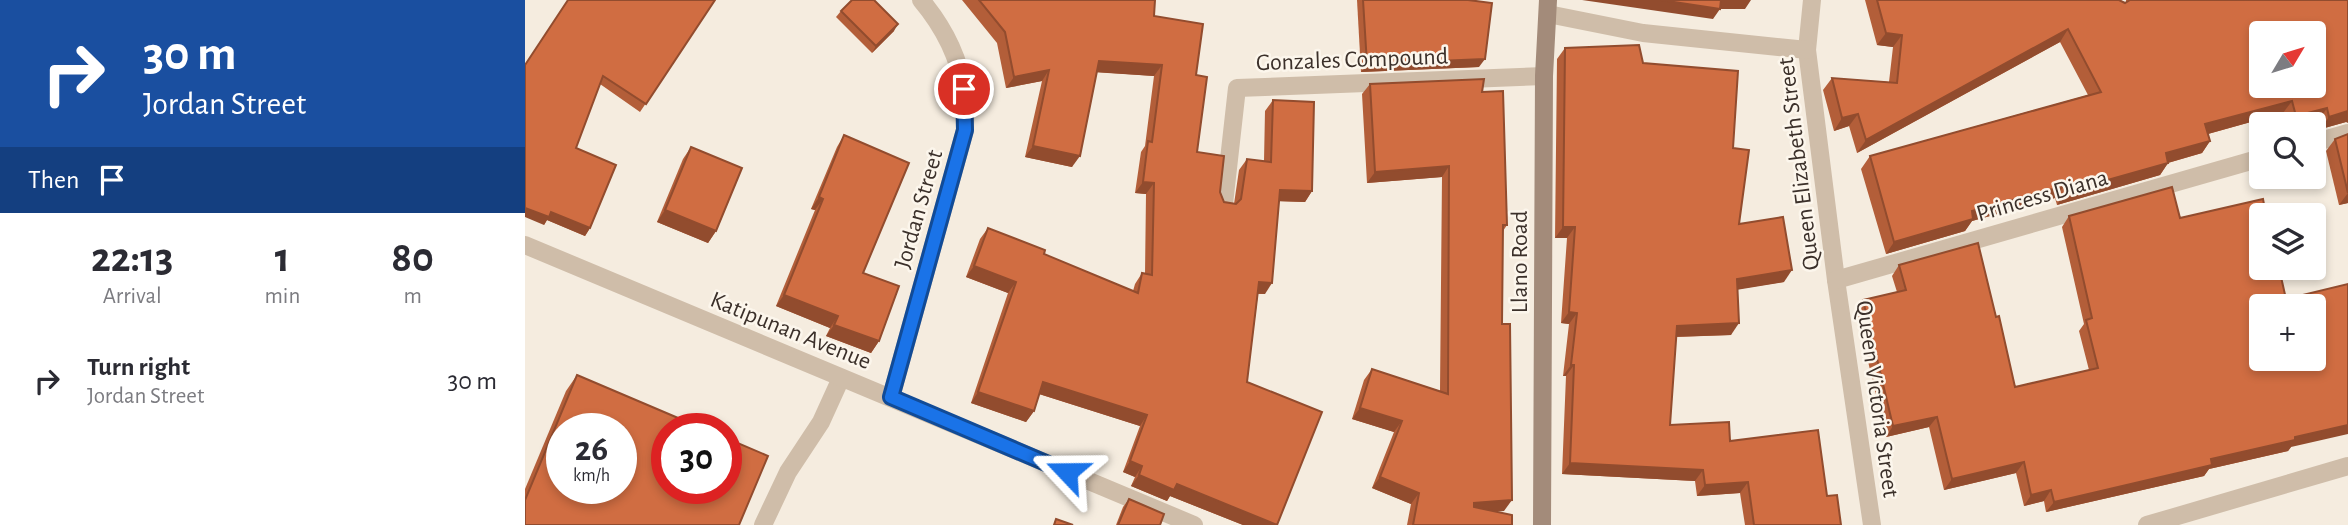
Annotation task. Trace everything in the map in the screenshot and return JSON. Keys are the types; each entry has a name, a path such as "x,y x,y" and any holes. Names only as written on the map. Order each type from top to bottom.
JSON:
{"main road":[{"name":"Llano Road","path":"1542,525 1544,76 1548,7"}],"street":[{"name":"Jordan Street","path":"891,397 965,130 964,89 953,54 938,21 921,0"},
{"name":"Queen Elizabeth Street","path":"1812,0 1807,50 1836,280"},
{"path":"1548,7 1643,33 1807,50"},
{"name":"Gonzales Compound","path":"1224,204 1237,88 1544,76"},
{"path":"2326,139 2348,133"},
{"name":"Princess Diana","path":"1836,280 2249,161"},
{"name":"Katipunan Avenue","path":"525,245 1193,525"},
{"name":"Queen Victoria Street","path":"1836,280 1872,525"},
{"path":"762,525 788,472 821,422 841,378"},
{"path":"2147,525 2348,466"}],"building":[{"path":"568,0 715,0 646,104 603,76 576,148 616,165 590,228 551,212 549,217 525,208 525,65"},
{"path":"852,0 874,0 898,24 876,46 841,11"},
{"path":"979,0 1155,0 1154,16 1203,24 1196,75 1207,77 1197,152 1224,156 1220,192 1224,202 1236,204 1241,199 1247,159 1271,162 1273,100 1314,102 1312,191 1280,190 1272,283 1259,282 1247,382 1322,412 1277,525 1177,484 1174,490 1139,475 1142,466 1130,461 1147,415 1043,382 1034,411 978,392 1016,282 974,266 988,228 1045,250 1044,254 1138,293 1142,273 1152,275 1154,183 1143,182 1148,141 1152,142 1162,65 1099,61 1080,156 1033,146 1049,70 1014,77 1005,32"},
{"path":"1363,0 1468,0 1492,3 1485,59 1367,64"},
{"path":"1661,0 1721,0 1720,9"},
{"path":"1877,0 2119,0 2125,3 2130,0 2348,0 2348,111 2329,117 2327,108 2295,112 2292,101 2205,124 2210,141 2166,153 2168,163 2065,192 2064,186 1972,211 1973,219 1894,242 1870,156 2101,92 2068,29 1866,140 1858,114 1842,118 1832,78 1897,83 1902,35 1886,33"},
{"path":"1639,45 1643,63 1738,71 1733,148 1749,150 1739,224 1783,217 1792,270 1737,279 1739,323 1677,326 1670,425 1729,422 1730,441 1818,430 1827,496 1837,495 1841,525 1754,525 1748,482 1705,485 1703,470 1570,463 1574,365 1571,365 1577,313 1569,312 1575,227 1563,227 1565,48"},
{"path":"1484,79 1482,92 1503,91 1507,225 1503,225 1502,324 1510,324 1512,500 1474,503 1474,507 1512,515 1512,525 1413,525 1419,493 1380,477 1402,421 1360,408 1372,369 1448,394 1449,166 1375,172 1370,84"},
{"path":"2348,134 2348,193 2335,139"},
{"path":"844,135 909,163 863,273 899,286 879,341 834,325 838,316 784,295 823,199 819,197"},
{"path":"691,147 742,168 716,231 665,210"},
{"path":"2172,187 2180,218 2263,199 2264,203 2249,203 2249,280 2282,280 2285,294 2249,294 2249,371 2326,371 2326,294 2307,294 2348,284 2348,425 2211,459 2212,465 2054,502 2051,490 2031,495 2024,462 1952,479 1937,417 1893,426 1863,300 1906,290 1899,265 1978,243 1996,317 1999,316 2015,387 2098,368 2086,320 2092,318 2069,216"},
{"path":"577,375 666,413 651,413 651,504 742,504 742,445 768,456 739,525 525,525 525,500 546,450 546,504 637,504 637,413 561,413"},
{"path":"1129,499 1164,514 1160,525 1118,525"},
{"path":"1056,519 1073,525 1054,525"}],"route":[{"path":"964,89 965,130 891,397 1067,472"}]}
